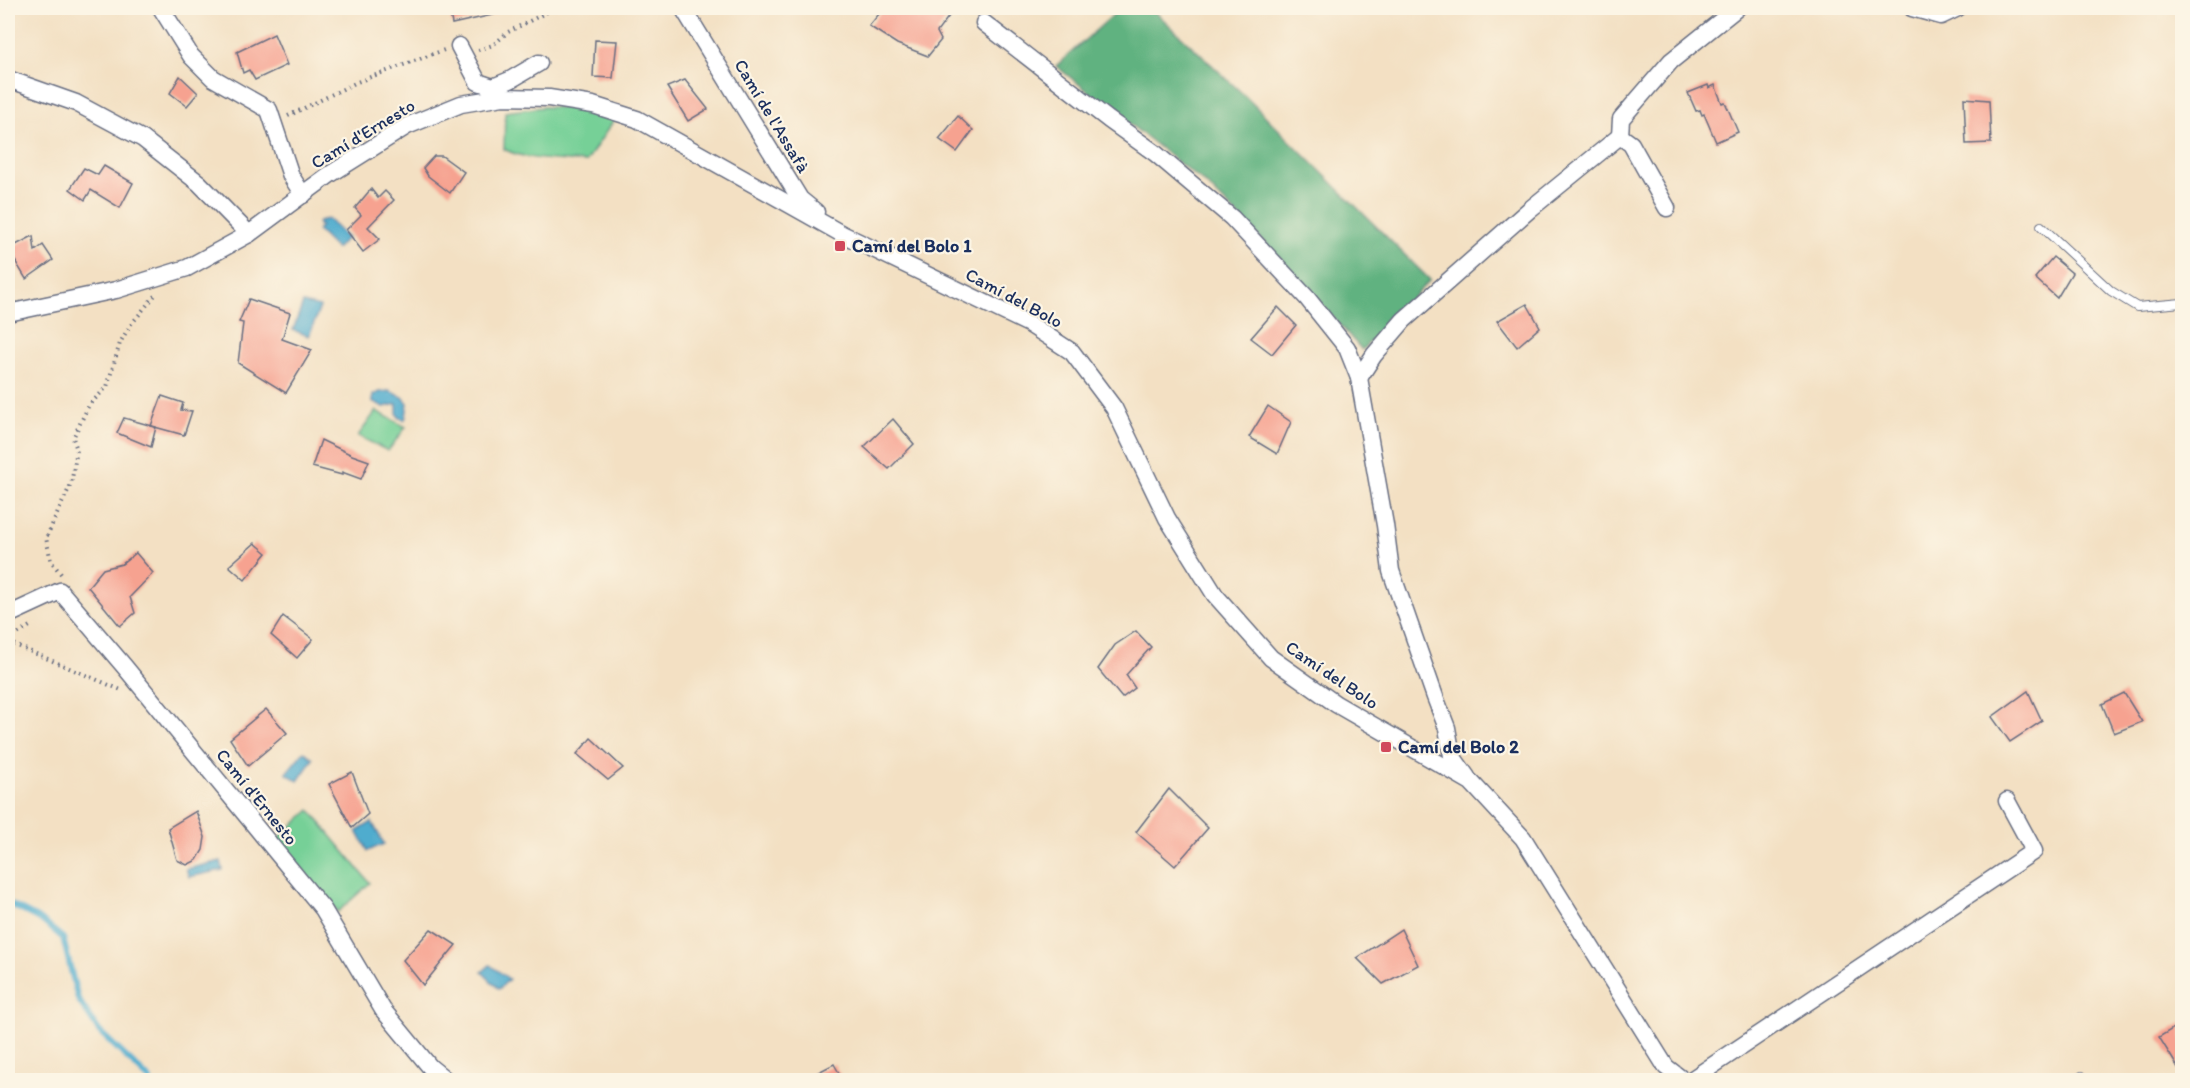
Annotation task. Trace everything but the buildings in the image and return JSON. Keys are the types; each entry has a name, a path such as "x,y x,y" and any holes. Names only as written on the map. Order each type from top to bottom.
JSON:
{"street":[{"path":"160,8 190,56 213,78 269,110 291,176 303,195"},
{"name":"Camí de l'Assafà","path":"683,8 800,199 842,234"},
{"path":"1359,378 1374,355 1404,320 1529,210 1620,136 1622,119 1671,61 1737,8"},
{"path":"1912,8 1941,16 1959,8"},
{"path":"984,23 1108,120 1155,153 1232,218 1307,298 1347,348 1359,378 1391,571 1432,690 1448,728 1452,756 1471,782"},
{"path":"461,51 478,82 493,87"},
{"path":"469,102 539,63"},
{"path":"8,79 76,103 143,139 199,183 249,234"},
{"name":"Camí d'Ernesto","path":"8,313 116,290 187,268 249,234 329,175 407,126 469,102 503,97 549,98 593,105 637,119 842,234"},
{"path":"1620,136 1631,144 1667,208"},
{"name":"Camí del Bolo","path":"842,234 1029,324 1072,352 1114,408 1167,518 1215,595 1271,658 1336,704 1471,782 1523,838 1666,1067 1683,1080"},
{"name":"Camí d'Ernesto","path":"8,615 60,591 323,909 383,1010 430,1067 446,1080"},
{"path":"1691,1080 2034,851 2007,801"}],"lane":[{"path":"2041,226 2111,291 2137,307 2182,303"}],"path":[{"path":"273,122 357,82 431,53 461,51 493,45 508,32 555,8"},
{"path":"46,538 71,484 77,450 73,438 89,405 107,387 120,343 129,327 154,298 165,275"},
{"path":"8,642 124,691"}],"green space":[{"path":"1121,8 1151,8 1243,94 1430,280 1362,350 1283,261 1207,185 1056,66"},
{"path":"543,107 577,108 616,117 586,162 533,158 504,149 505,112"},
{"path":"376,411 406,427 388,451 358,436"},
{"path":"310,810 370,883 338,912 277,839"}],"water":[{"path":"328,219 347,238 336,249 317,230 321,226 318,225 319,221"},
{"path":"303,303 320,307 309,336 293,330"},
{"path":"389,391 403,397 408,403 404,420 398,415 397,404 384,407 372,401 373,395"},
{"path":"304,751 313,759 298,781 286,773"},
{"path":"372,822 384,844 368,851 357,831"},
{"path":"221,861 223,870 189,877 186,869"},
{"path":"490,965 509,979 499,989 482,972"}],"waterway":[{"path":"8,903 41,920 63,938 78,999 99,1031 150,1080"}],"place":[{"name":"Camí del Bolo 1","path":"840,246"},
{"name":"Camí del Bolo 2","path":"1386,747"}]}
